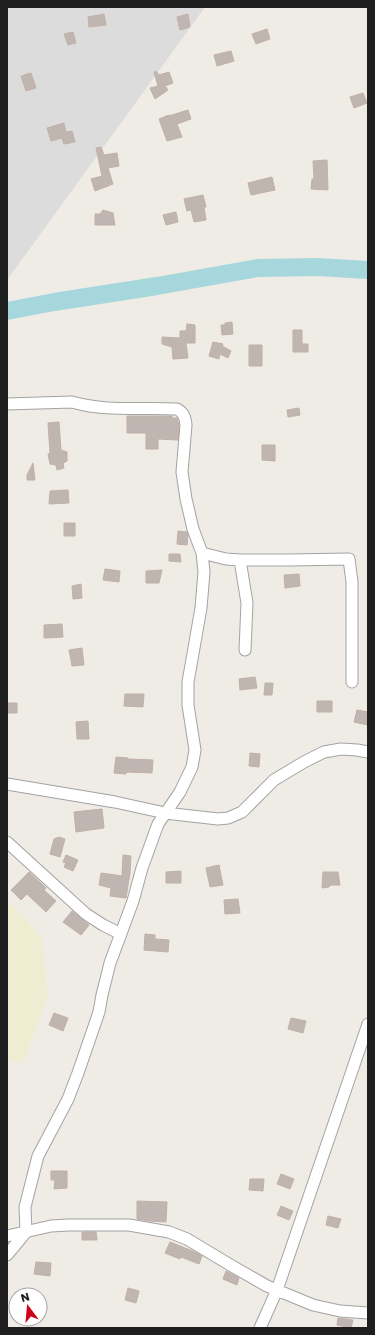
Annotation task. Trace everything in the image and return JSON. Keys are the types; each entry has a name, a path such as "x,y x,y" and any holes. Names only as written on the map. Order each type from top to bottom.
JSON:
{"street":[{"path":"7,404 72,402 82,405 122,408 177,409 182,412 186,425 182,472 193,529 202,553 204,572 200,608 188,682 188,706 195,750 192,768 180,792 158,824 108,970 99,1012 78,1073 68,1099 38,1156 25,1207 26,1232 7,1255"},
{"path":"202,553 226,559 240,560 349,559 352,582 352,682"},
{"path":"240,560 246,603 245,650"},
{"path":"7,784 115,802 165,813 212,819 228,818 242,812 274,780 324,752 341,749 368,752"},
{"path":"7,842 86,914 121,934"},
{"path":"260,1328 277,1290 368,1024"},
{"path":"7,1236 50,1226 96,1224 129,1225 169,1232 187,1239 267,1286 313,1305 340,1311 368,1313"}],"shaded area":[{"path":"7,7 205,7 7,280"}],"green space":[{"path":"7,900 41,936 48,996 23,1063 7,1061"}],"building":[{"path":"104,14 106,25 89,27 88,17"},
{"path":"188,14 190,27 180,30 177,17"},
{"path":"267,29 270,39 256,44 252,34"},
{"path":"73,32 76,43 68,45 64,34"},
{"path":"231,51 234,61 217,66 214,55"},
{"path":"156,71 159,75 169,72 173,83 165,86 168,90 155,99 150,88 158,86 154,72"},
{"path":"31,73 36,88 26,91 21,76"},
{"path":"363,93 367,103 354,108 350,97"},
{"path":"188,110 191,119 177,124 182,137 167,141 159,119"},
{"path":"64,123 66,132 72,131 75,142 64,144 62,138 51,141 47,128"},
{"path":"101,147 104,155 117,153 119,166 108,168 113,184 95,191 91,179 102,176 96,148"},
{"path":"327,160 328,190 311,189 312,179 314,179 313,161"},
{"path":"272,177 275,190 251,195 248,183"},
{"path":"203,195 206,207 204,207 206,220 194,222 191,210 187,211 184,199"},
{"path":"103,210 113,213 115,225 95,225 95,214 100,214"},
{"path":"176,212 178,222 166,225 163,215"},
{"path":"232,322 233,334 222,335 221,325"},
{"path":"187,324 195,325 195,343 186,343 188,358 173,359 172,347 162,344 162,337 180,338 180,331 186,331"},
{"path":"293,330 302,330 302,344 308,344 308,352 293,352"},
{"path":"213,342 223,344 222,346 231,351 228,358 220,354 219,359 209,356"},
{"path":"249,345 262,345 262,366 249,366"},
{"path":"299,408 300,415 288,417 287,410"},
{"path":"127,416 172,416 172,418 177,418 179,425 178,440 158,439 158,449 146,449 146,433 127,433"},
{"path":"59,422 61,450 67,452 67,461 63,463 64,468 57,470 56,465 50,464 48,454 50,453 48,423"},
{"path":"262,445 275,445 275,461 262,460"},
{"path":"33,463 35,480 27,480 27,475"},
{"path":"68,490 69,503 49,504 50,491"},
{"path":"64,523 75,523 75,536 64,536"},
{"path":"178,531 187,532 187,545 177,544"},
{"path":"169,554 180,554 181,562 169,561"},
{"path":"105,569 120,571 119,582 103,580"},
{"path":"162,570 159,583 146,583 146,571"},
{"path":"299,574 300,586 285,588 284,575"},
{"path":"81,584 82,598 73,599 72,586"},
{"path":"62,624 63,637 44,638 44,625"},
{"path":"82,648 84,665 72,666 69,650"},
{"path":"255,677 257,688 240,690 239,679"},
{"path":"265,683 273,683 272,695 264,695"},
{"path":"125,694 144,694 143,707 124,706"},
{"path":"317,701 332,701 332,712 317,712"},
{"path":"7,703 17,703 17,713 7,713"},
{"path":"357,710 368,712 368,725 354,722"},
{"path":"88,721 89,739 77,739 76,722"},
{"path":"250,753 260,754 259,767 249,766"},
{"path":"116,757 153,760 152,773 114,773"},
{"path":"102,809 104,828 76,832 74,812"},
{"path":"59,837 65,839 60,857 50,854 54,839"},
{"path":"66,855 78,860 73,871 64,867 66,863 63,862"},
{"path":"123,855 131,856 126,898 110,896 111,888 99,885 101,873 122,876"},
{"path":"219,865 223,885 210,887 206,868"},
{"path":"181,871 181,883 166,883 166,872"},
{"path":"29,872 46,888 44,890 56,901 46,912 27,894 21,900 11,890"},
{"path":"323,872 338,872 340,885 331,885 329,887 322,888"},
{"path":"238,899 240,913 225,914 224,900"},
{"path":"72,911 89,925 81,935 63,922"},
{"path":"145,934 155,935 155,939 169,940 168,952 144,950"},
{"path":"54,1013 68,1018 63,1031 49,1025"},
{"path":"291,1018 306,1021 303,1033 288,1029"},
{"path":"51,1171 67,1171 67,1188 54,1189 55,1180 51,1180"},
{"path":"281,1174 294,1179 290,1189 277,1184"},
{"path":"250,1179 264,1179 263,1191 249,1190"},
{"path":"137,1201 167,1202 166,1222 137,1219"},
{"path":"281,1206 293,1211 289,1220 277,1215"},
{"path":"328,1216 341,1219 338,1228 326,1225"},
{"path":"82,1232 96,1232 97,1240 82,1240"},
{"path":"170,1242 202,1256 199,1264 165,1253"},
{"path":"36,1262 51,1263 50,1276 34,1274"},
{"path":"226,1271 239,1278 237,1285 223,1279"},
{"path":"128,1288 139,1291 136,1303 125,1300"},
{"path":"338,1318 353,1320 351,1328 337,1325"}],"waterway":[{"path":"7,311 258,268 317,267 368,270"}]}
